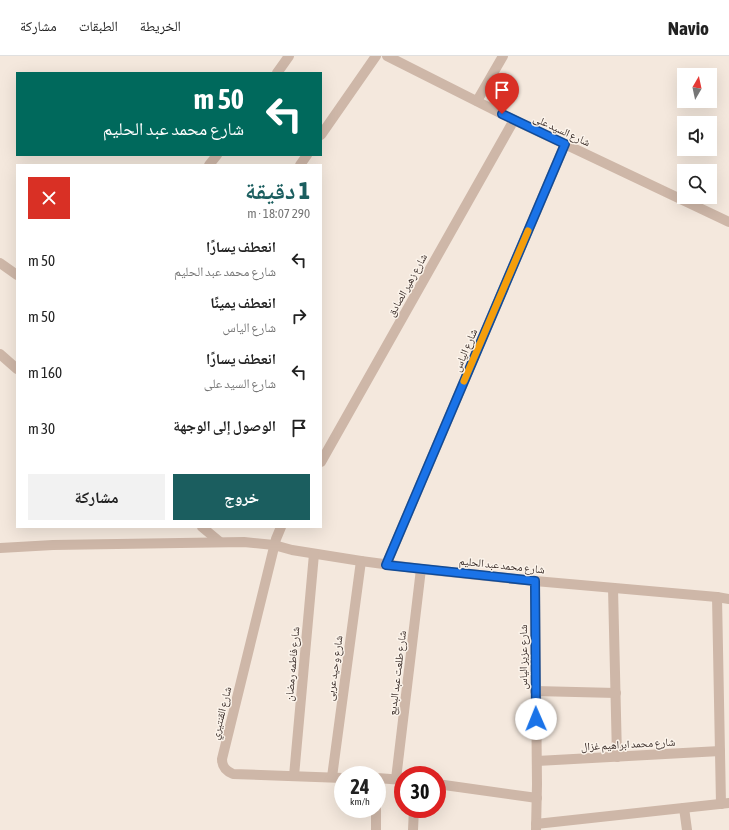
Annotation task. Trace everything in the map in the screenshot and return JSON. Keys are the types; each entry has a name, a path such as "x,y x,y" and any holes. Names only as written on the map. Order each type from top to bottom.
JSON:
{"street":[{"path":"278,72 289,56"},
{"path":"322,134 376,56"},
{"name":"شارع السيد على","path":"387,56 514,120 729,222"},
{"path":"477,101 503,56"},
{"name":"شارع زهير الصادق","path":"322,460 514,120"},
{"name":"شارع الياس","path":"386,565 565,144"},
{"path":"210,164 216,156"},
{"path":"0,263 16,274"},
{"path":"0,354 16,368"},
{"path":"203,528 220,542"},
{"path":"274,545 280,528"},
{"name":"شارع محمد عبد الحليم","path":"0,548 244,542 274,545 314,554 386,565 535,581 729,599"},
{"name":"شارع القنتيري","path":"274,545 222,764 224,769 233,774 332,777"},
{"name":"شارع فاطمه رمضان","path":"294,776 314,554"},
{"name":"شارع وحيد عربى","path":"332,777 360,561"},
{"name":"شارع طلعت عبد البديع","path":"401,766 421,569"},
{"name":"شارع عزيز الياس","path":"535,581 536,827"},
{"path":"613,588 617,757"},
{"path":"536,827 725,803 720,751 717,597"},
{"path":"535,691 616,693"},
{"name":"شارع محمد ابراهيم غزال","path":"536,761 720,751"},
{"path":"446,785 537,798"},
{"path":"684,808 687,830"},
{"path":"376,818 376,830"},
{"path":"413,830 414,818"}],"slow traffic":[{"path":"464,381 528,231"}],"route":[{"path":"502,114 565,144 386,565 535,581 536,719"}]}
